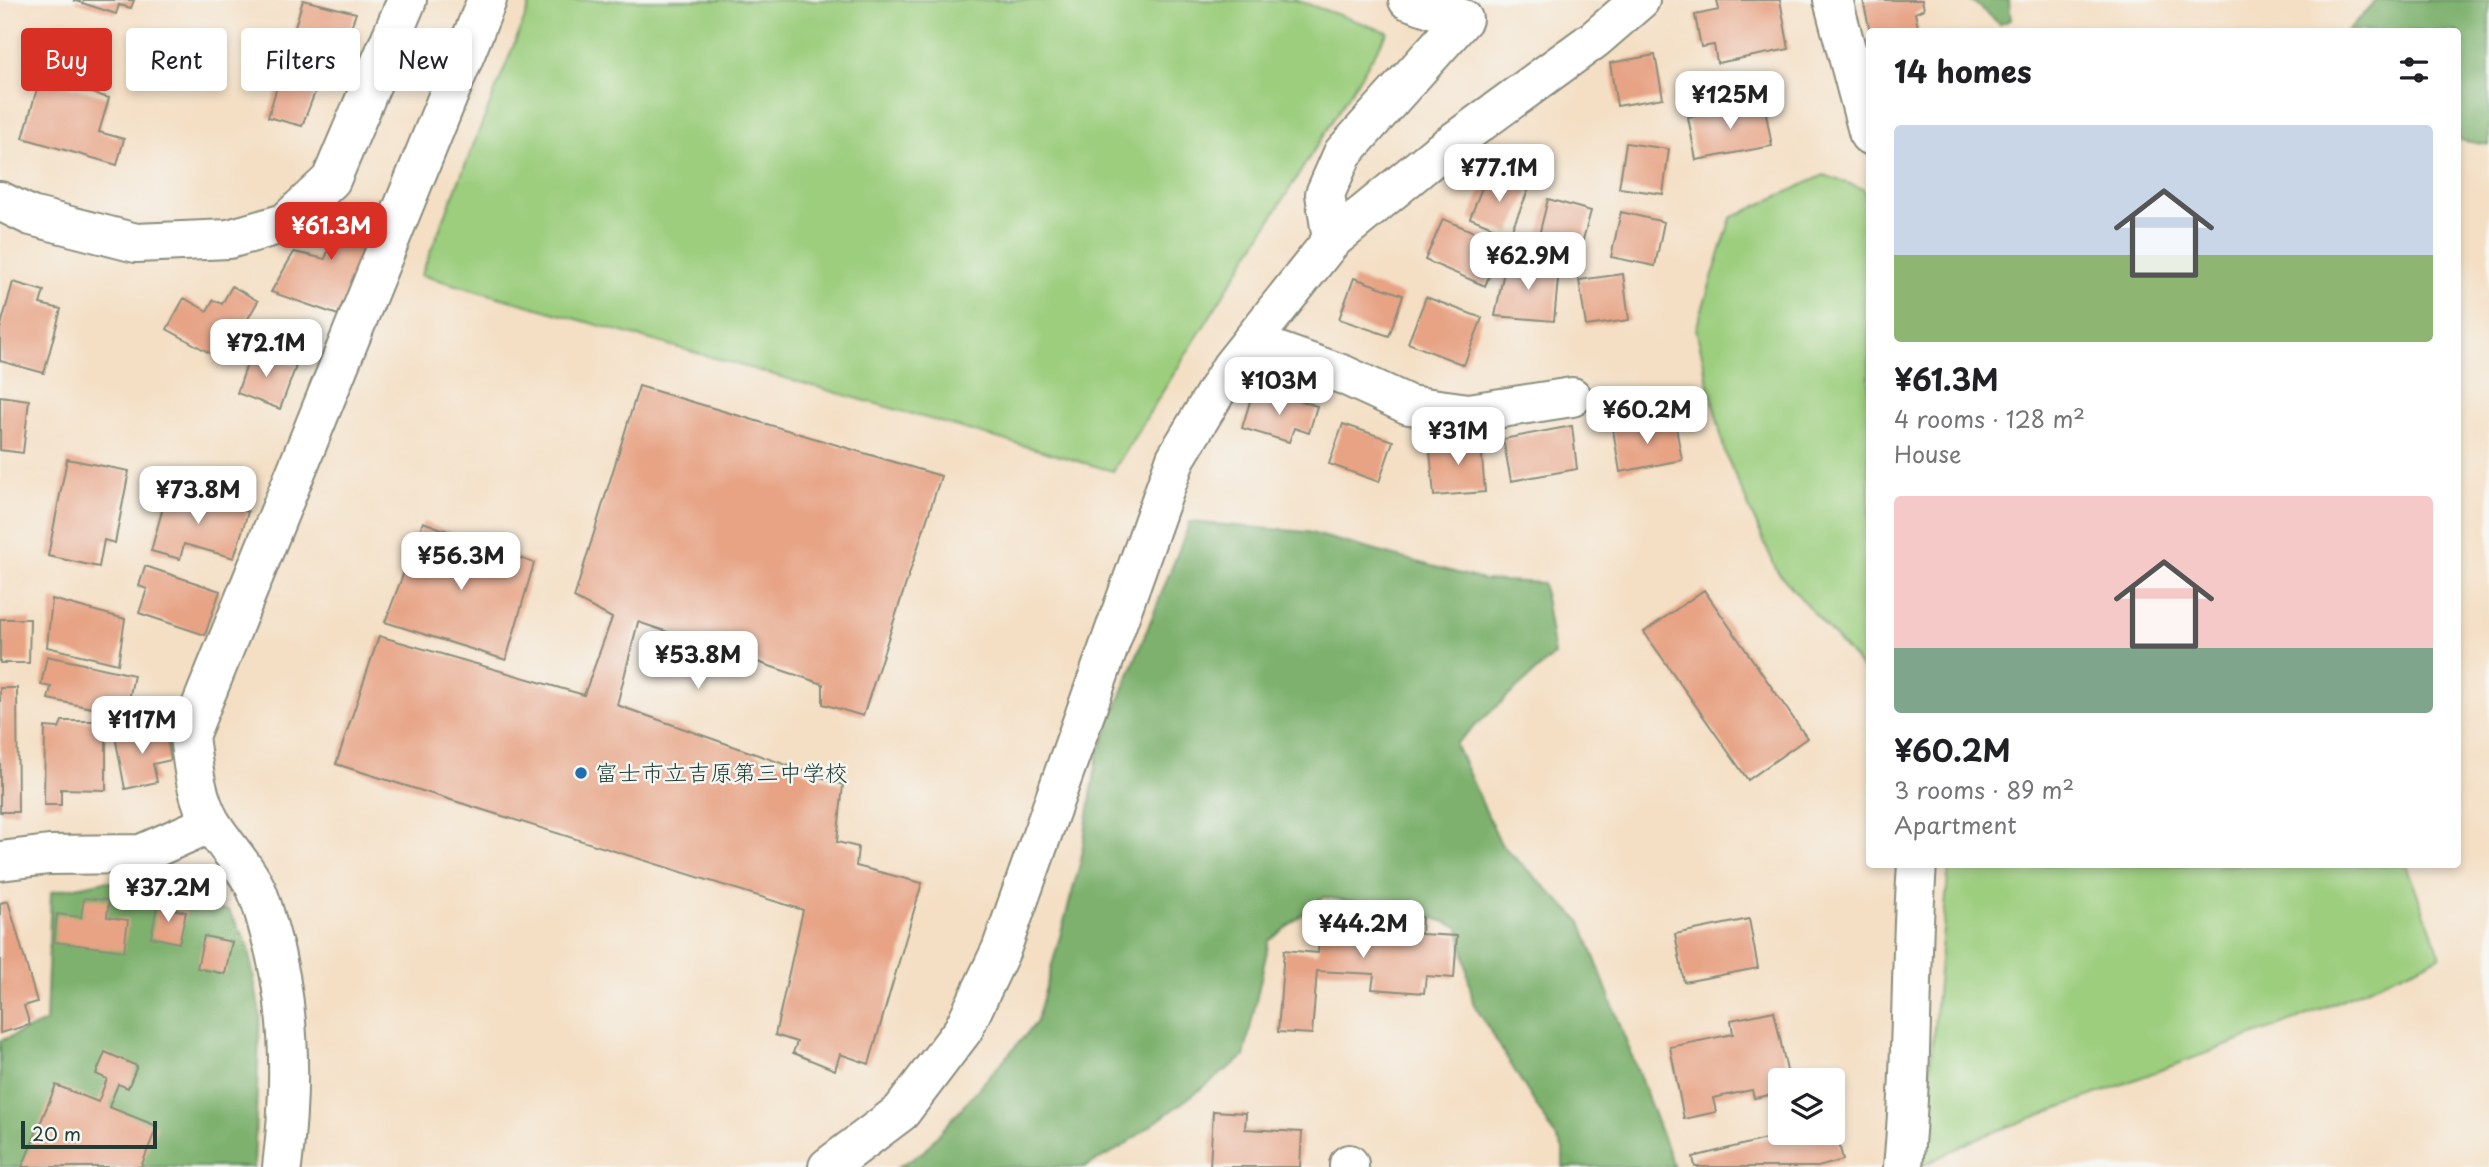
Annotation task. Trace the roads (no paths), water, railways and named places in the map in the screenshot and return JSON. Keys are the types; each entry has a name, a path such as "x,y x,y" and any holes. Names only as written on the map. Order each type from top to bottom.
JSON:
{"street":[{"path":"0,201 32,216 136,243 229,239 285,223 331,180 407,0"},
{"path":"282,1167 289,1112 289,1037 277,957 257,891 238,856 211,823 197,788 189,736 487,0"},
{"path":"1332,240 1325,194 1343,153 1463,19 1408,0"},
{"path":"828,1167 901,1112 963,1030 1001,950 1176,458 1231,367 1332,240 1437,154 1595,39 1640,0"},
{"path":"1833,0 1866,124"},
{"path":"1251,342 1344,375 1409,405 1469,413 1573,397"},
{"path":"0,861 49,855 141,854 211,823"},
{"path":"1903,1167 1910,1098 1912,933 1917,868"}],"place":[{"name":"富士市立吉原第三中学校","path":"581,773"}]}
